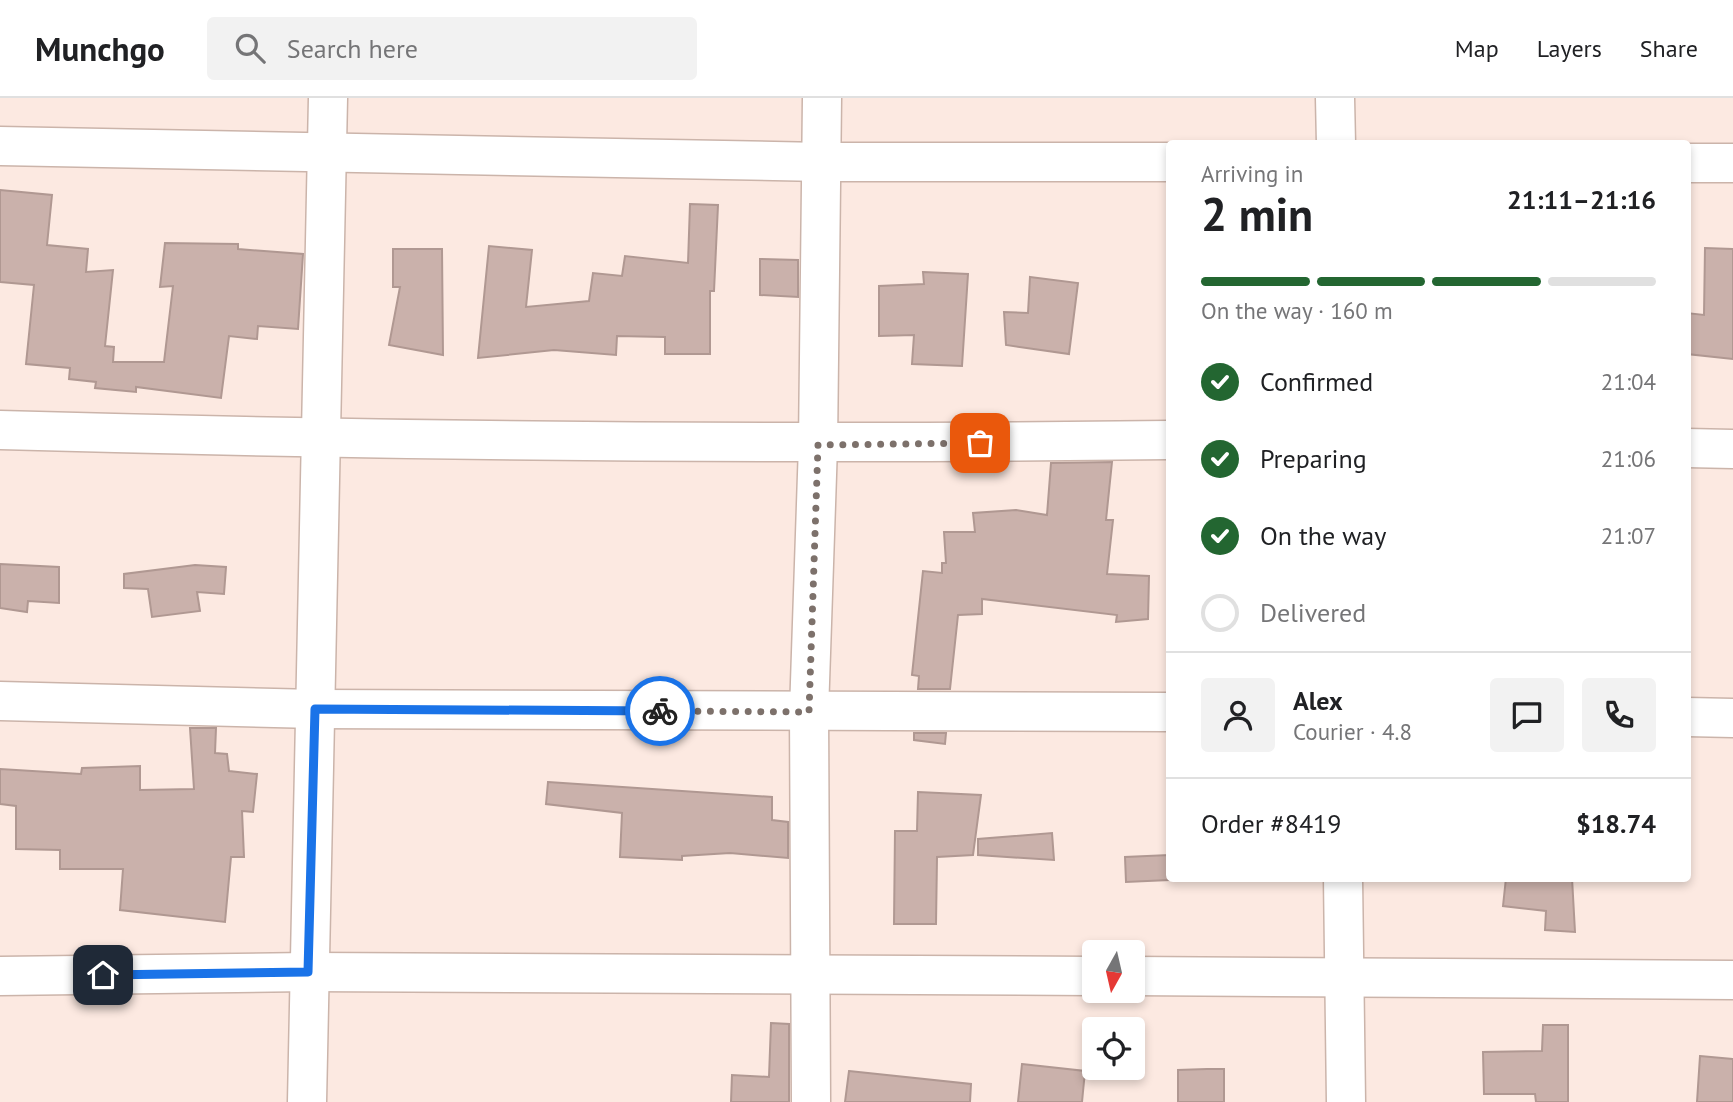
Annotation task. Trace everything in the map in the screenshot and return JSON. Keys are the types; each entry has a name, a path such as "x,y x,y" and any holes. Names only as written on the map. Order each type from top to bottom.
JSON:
{"street":[{"path":"307,1102 320,439 329,151 328,98"},
{"path":"811,1102 809,712 818,445 822,98"},
{"path":"1335,98 1336,140"},
{"path":"0,146 822,162 1166,162"},
{"path":"1691,163 1733,163"},
{"path":"0,430 320,439 818,445 1166,440"},
{"path":"1691,448 1733,449"},
{"path":"0,701 315,709 1166,712"},
{"path":"1691,717 1733,718"},
{"path":"1343,882 1346,1102"},
{"path":"0,976 308,972 1082,976"},
{"path":"1145,976 1733,980"}],"building":[{"path":"0,190 52,195 47,245 88,249 86,272 113,270 105,346 114,347 113,362 164,362 173,286 160,287 165,243 238,244 238,249 303,254 298,329 258,326 257,339 229,336 221,398 136,387 136,392 95,388 96,382 69,379 70,368 26,364 34,285 0,282"},
{"path":"690,204 718,205 714,291 710,291 710,354 665,354 665,337 617,336 616,355 554,350 478,358 489,246 532,250 526,307 589,301 593,273 622,276 625,256 688,263"},
{"path":"1705,248 1733,249 1733,359 1691,354 1691,313 1704,315"},
{"path":"393,249 442,249 443,355 389,345 400,287 393,287"},
{"path":"760,259 798,260 798,297 760,295"},
{"path":"923,272 968,274 962,366 912,364 914,335 879,336 879,286 924,284"},
{"path":"1030,277 1078,283 1069,354 1006,345 1004,312 1028,313"},
{"path":"1112,462 1106,520 1113,520 1107,574 1149,576 1148,619 1116,622 1117,615 982,599 982,614 958,615 950,689 918,689 919,676 912,675 923,571 942,573 942,563 946,563 944,532 975,532 973,513 1016,510 1047,515 1051,463"},
{"path":"0,564 59,567 59,603 28,601 27,612 0,608"},
{"path":"195,565 226,567 224,594 197,592 200,611 152,617 148,589 124,588 124,574"},
{"path":"190,728 216,728 215,753 227,754 229,771 257,774 253,812 242,811 244,857 231,857 225,922 120,910 123,869 60,869 60,850 16,849 16,806 0,804 0,769 81,774 82,768 140,766 140,790 194,789"},
{"path":"914,733 946,733 945,744 914,740"},
{"path":"548,782 772,797 772,820 788,822 788,858 730,853 682,856 682,860 620,857 622,813 546,804"},
{"path":"918,792 981,795 973,855 937,857 936,924 894,924 895,831 917,831"},
{"path":"1052,833 1054,860 978,855 978,839"},
{"path":"1166,855 1166,880 1126,882 1125,857"},
{"path":"1506,882 1572,882 1575,932 1545,930 1546,911 1503,906"},
{"path":"771,1023 789,1024 789,1102 731,1102 732,1075 769,1077"},
{"path":"1543,1025 1568,1025 1568,1102 1536,1102 1535,1094 1484,1094 1483,1052 1542,1051"},
{"path":"1700,1056 1733,1059 1733,1102 1697,1102"},
{"path":"1022,1064 1082,1071 1084,1080 1082,1102 1018,1102"},
{"path":"1224,1069 1224,1102 1178,1102 1178,1070"},
{"path":"849,1071 971,1084 970,1102 845,1102"}],"way so far":[{"path":"660,711 809,712 818,445 980,443"}],"route":[{"path":"103,975 308,972 315,709 660,711"}]}
